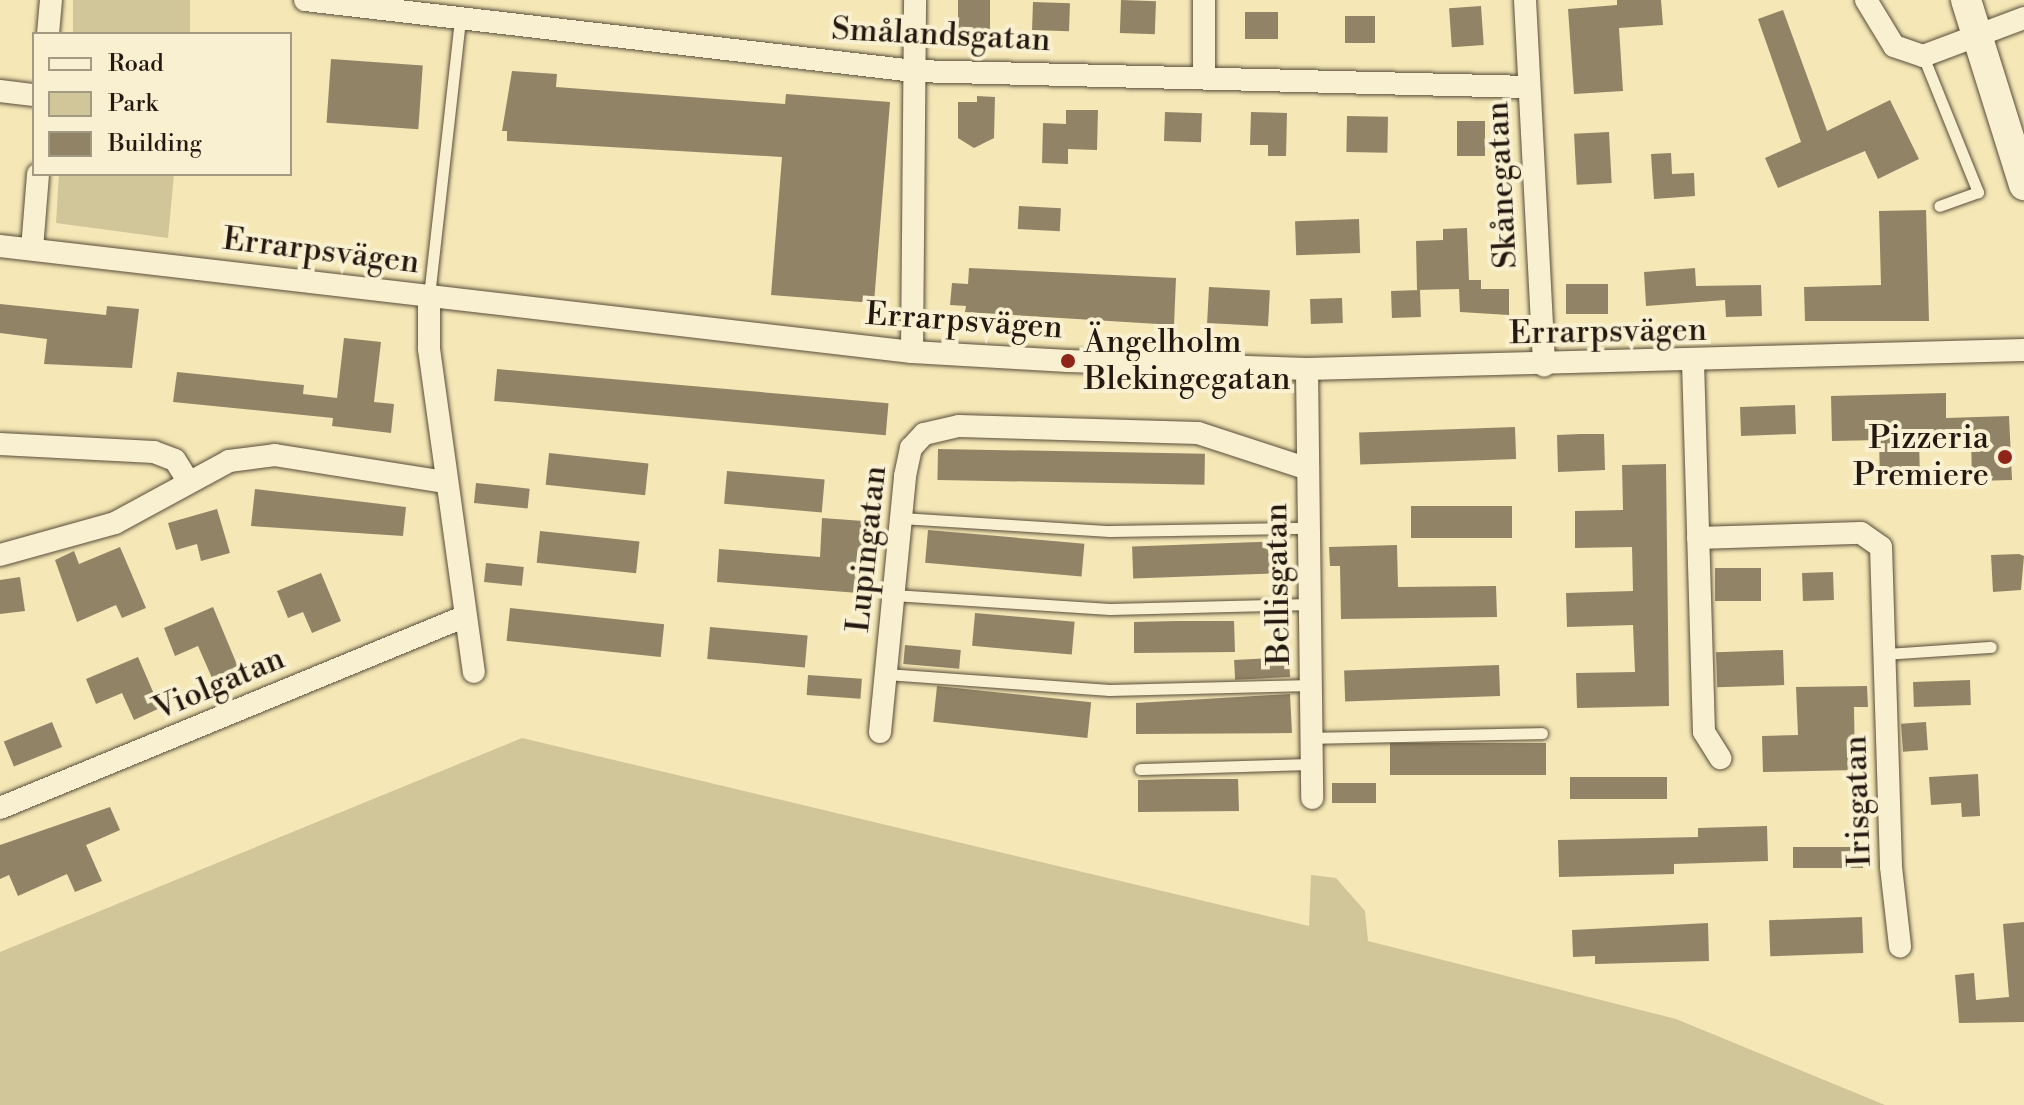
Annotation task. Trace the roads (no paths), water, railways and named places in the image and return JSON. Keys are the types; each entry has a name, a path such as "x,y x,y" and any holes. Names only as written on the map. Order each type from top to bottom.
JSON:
{"street":[{"path":"48,32 51,0"},
{"name":"Smålandsgatan","path":"305,0 914,71 1529,87"},
{"path":"912,352 915,0"},
{"path":"1204,0 1204,77"},
{"name":"Skånegatan","path":"1525,0 1544,366"},
{"path":"1866,0 1894,46 1923,56 2024,18"},
{"path":"1966,0 1980,35 2024,185"},
{"path":"0,91 32,95"},
{"path":"32,249 38,176"},
{"name":"Errarpsvägen","path":"0,246 912,352 1307,369 1544,366 2024,350"},
{"path":"429,296 462,618 474,672"},
{"path":"1693,362 1704,732 1720,758"},
{"name":"Bellisgatan","path":"1307,369 1312,798"},
{"name":"Lupingatan","path":"880,732 911,448 924,434 943,427 1198,433 1308,469"},
{"path":"0,444 154,452 175,460 189,482"},
{"path":"0,555 91,533 229,461 275,455 446,482"},
{"name":"Irisgatan","path":"1698,538 1871,536 1883,557 1900,946"},
{"name":"Violgatan","path":"0,808 462,618"}],"lane":[{"path":"429,296 460,18"},
{"path":"1923,56 1978,192 1939,206"},
{"path":"901,518 1110,531 1309,528"},
{"path":"893,595 1110,609 1310,604"},
{"path":"1885,654 1991,647"},
{"path":"886,674 1109,690 1311,685"},
{"path":"1311,738 1542,733"},
{"path":"1140,769 1312,764"}],"place":[{"name":"Ängelholm Blekingegatan","path":"1068,361"},
{"name":"Pizzeria Premiere","path":"2005,457"}]}
